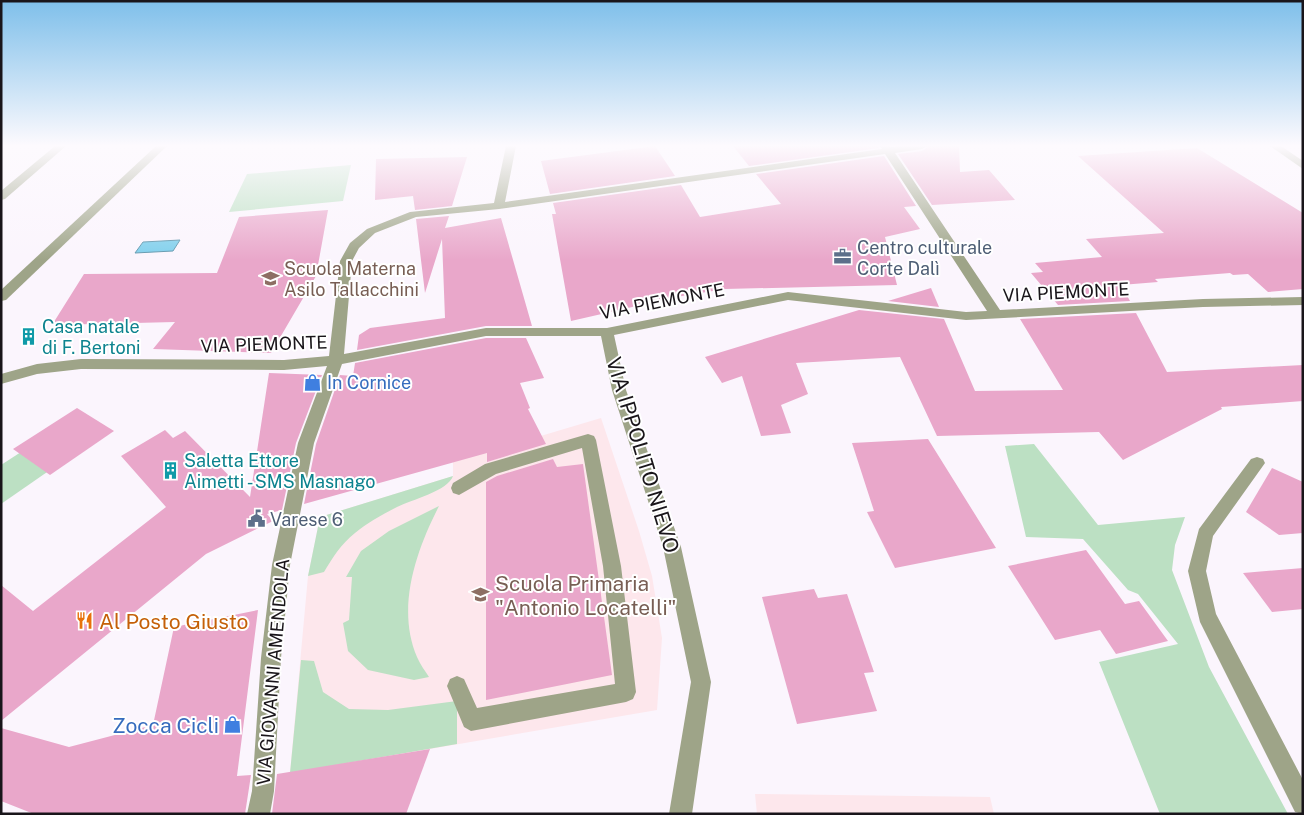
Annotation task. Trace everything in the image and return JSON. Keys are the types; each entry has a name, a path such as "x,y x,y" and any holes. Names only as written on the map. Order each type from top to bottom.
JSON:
{"street":[{"path":"1,197 16,184"},
{"path":"1,297 121,184"},
{"path":"499,206 503,184"},
{"name":"VIA GIOVANNI AMENDOLA","path":"258,814 263,791 271,658 281,564 306,443 336,360 346,261 354,246 371,231 414,214 499,206 646,184"},
{"path":"911,184 996,314"},
{"name":"VIA PIEMONTE","path":"1,380 37,369 81,364 284,365 336,360 486,332 607,332 788,296 966,316 1202,303 1303,301"},
{"name":"VIA IPPOLITO NIEVO","path":"607,332 620,390 672,547 701,682 680,814"},
{"path":"457,686 471,720 626,692 612,566 588,440 491,470 458,488"},
{"path":"1256,463 1204,534 1197,571 1207,616 1303,804"}],"shaded area":[{"name":"Scuola Primaria \"Antonio Locatelli\"","path":"601,418 652,576 662,638 657,710 290,773 308,576 320,517 453,476 453,462"},
{"path":"755,794 990,797 994,814 757,814"}],"green space":[{"path":"242,184 347,184 343,201 229,212"},
{"path":"75,417 102,434 1,504 1,465"},
{"path":"1034,444 1098,525 1185,517 1175,545 1172,570 1209,667 1288,814 1160,814 1099,662 1178,644 1138,594 1128,590 1083,539 1026,537 1005,446"},
{"path":"453,476 450,481 437,491 397,507 365,526 341,546 324,572 308,576 320,517"},
{"path":"439,506 416,561 409,600 408,619 411,638 418,660 429,677 414,680 368,670 348,651 343,623 349,620 352,577 346,577 361,551 389,531"},
{"path":"301,660 314,661 323,692 349,709 388,710 457,701 457,744 290,773"}],"water":[{"path":"180,240 173,251 135,253 143,242"}],"building":[{"path":"375,184 459,184 452,206 415,210 413,196 375,200"},
{"path":"547,184 619,184 550,194"},
{"path":"764,184 902,184 916,206 904,207 920,229 885,237 897,285 725,289 676,297 571,321 552,214 556,214 553,203 681,185 700,217 781,204"},
{"path":"918,184 1001,184 1015,200 932,205"},
{"path":"1109,184 1256,184 1303,213 1303,289 1268,292 1248,274 1233,275 1230,273 1155,279 1158,282 1121,285 1130,301 1058,305 1031,273 1043,272 1035,263 1102,257 1086,239 1164,233"},
{"path":"328,210 316,276 271,353 153,349 175,322 52,325 84,274 217,273 239,217"},
{"path":"449,216 445,228 501,218 532,326 486,326 357,350 359,335 370,328 445,318 442,239 425,293 416,219"},
{"path":"931,288 939,307 888,301"},
{"path":"859,310 944,319 975,391 1063,390 1020,319 1136,313 1167,372 1303,365 1303,401 1221,407 1222,409 1123,460 1099,432 937,436 900,357 796,363 808,394 781,405 791,433 761,436 742,376 722,383 705,357"},
{"path":"486,338 526,338 544,378 520,383 530,408 528,409 546,444 487,462 487,453 304,504 316,444 340,375 353,376 355,363"},
{"path":"269,373 322,375 296,443 282,510 267,514 273,521 206,554 1,721 1,585 33,611 166,507 121,456 165,430 173,438 185,431 250,497"},
{"path":"77,408 114,431 50,475 13,449"},
{"path":"928,439 996,548 895,568 867,512 874,511 852,443"},
{"path":"553,459 557,467 583,464 612,675 486,700 486,482 497,476"},
{"path":"1272,468 1303,482 1303,533 1279,535 1246,512"},
{"path":"1086,550 1125,604 1139,601 1168,641 1116,654 1100,630 1055,640 1008,566"},
{"path":"1303,568 1303,609 1272,612 1243,573"},
{"path":"814,589 818,598 847,594 874,672 864,673 877,711 797,724 762,597"},
{"path":"258,610 237,776 251,775 245,814 34,814 1,801 1,728 69,747 153,725 174,627"},
{"path":"430,749 406,814 272,814 277,774"}],"place":[{"name":"Centro culturale Corte Dalì","path":"843,257"},
{"name":"Scuola Materna Asilo Tallacchini","path":"270,278"},
{"name":"Casa natale di F. Bertoni","path":"28,336"},
{"name":"In Cornice","path":"313,382"},
{"name":"Saletta Ettore Aimetti - SMS Masnago","path":"170,470"},
{"name":"Varese 6","path":"256,519"},
{"name":"Scuola Primaria \"Antonio Locatelli\"","path":"481,595"},
{"name":"Al Posto Giusto","path":"85,621"},
{"name":"Zocca Cicli","path":"233,725"}]}
